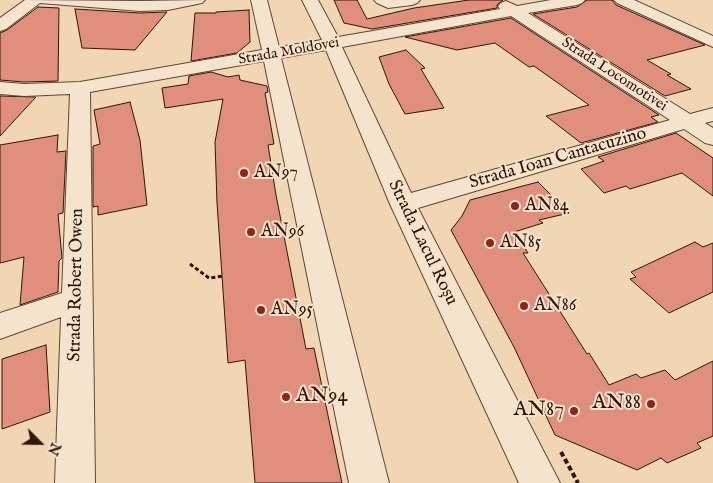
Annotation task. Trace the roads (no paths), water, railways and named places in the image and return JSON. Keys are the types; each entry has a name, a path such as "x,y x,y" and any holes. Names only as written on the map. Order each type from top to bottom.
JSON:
{"street":[{"path":"0,26 35,0"},
{"path":"44,0 140,6 168,5 197,0"},
{"path":"259,0 368,483"},
{"name":"Strada Lacul Roșu","path":"310,0 327,32 331,45 403,204 540,483"},
{"path":"382,0 388,3 412,0"},
{"name":"Strada Locomotivei","path":"497,0 713,138"},
{"name":"Strada Moldovei","path":"0,88 24,90 80,88 577,0"},
{"path":"622,0 713,42"},
{"name":"Strada Robert Owen","path":"75,483 80,88"},
{"name":"Strada Ioan Cantacuzino","path":"403,204 713,114"},
{"path":"0,326 76,300"}],"place":[{"name":"AN97","path":"244,173"},
{"name":"AN84","path":"515,206"},
{"name":"AN96","path":"251,232"},
{"name":"AN85","path":"490,243"},
{"name":"AN86","path":"524,306"},
{"name":"AN95","path":"261,310"},
{"name":"AN94","path":"286,397"},
{"name":"AN88","path":"651,404"},
{"name":"AN87","path":"574,411"}]}
